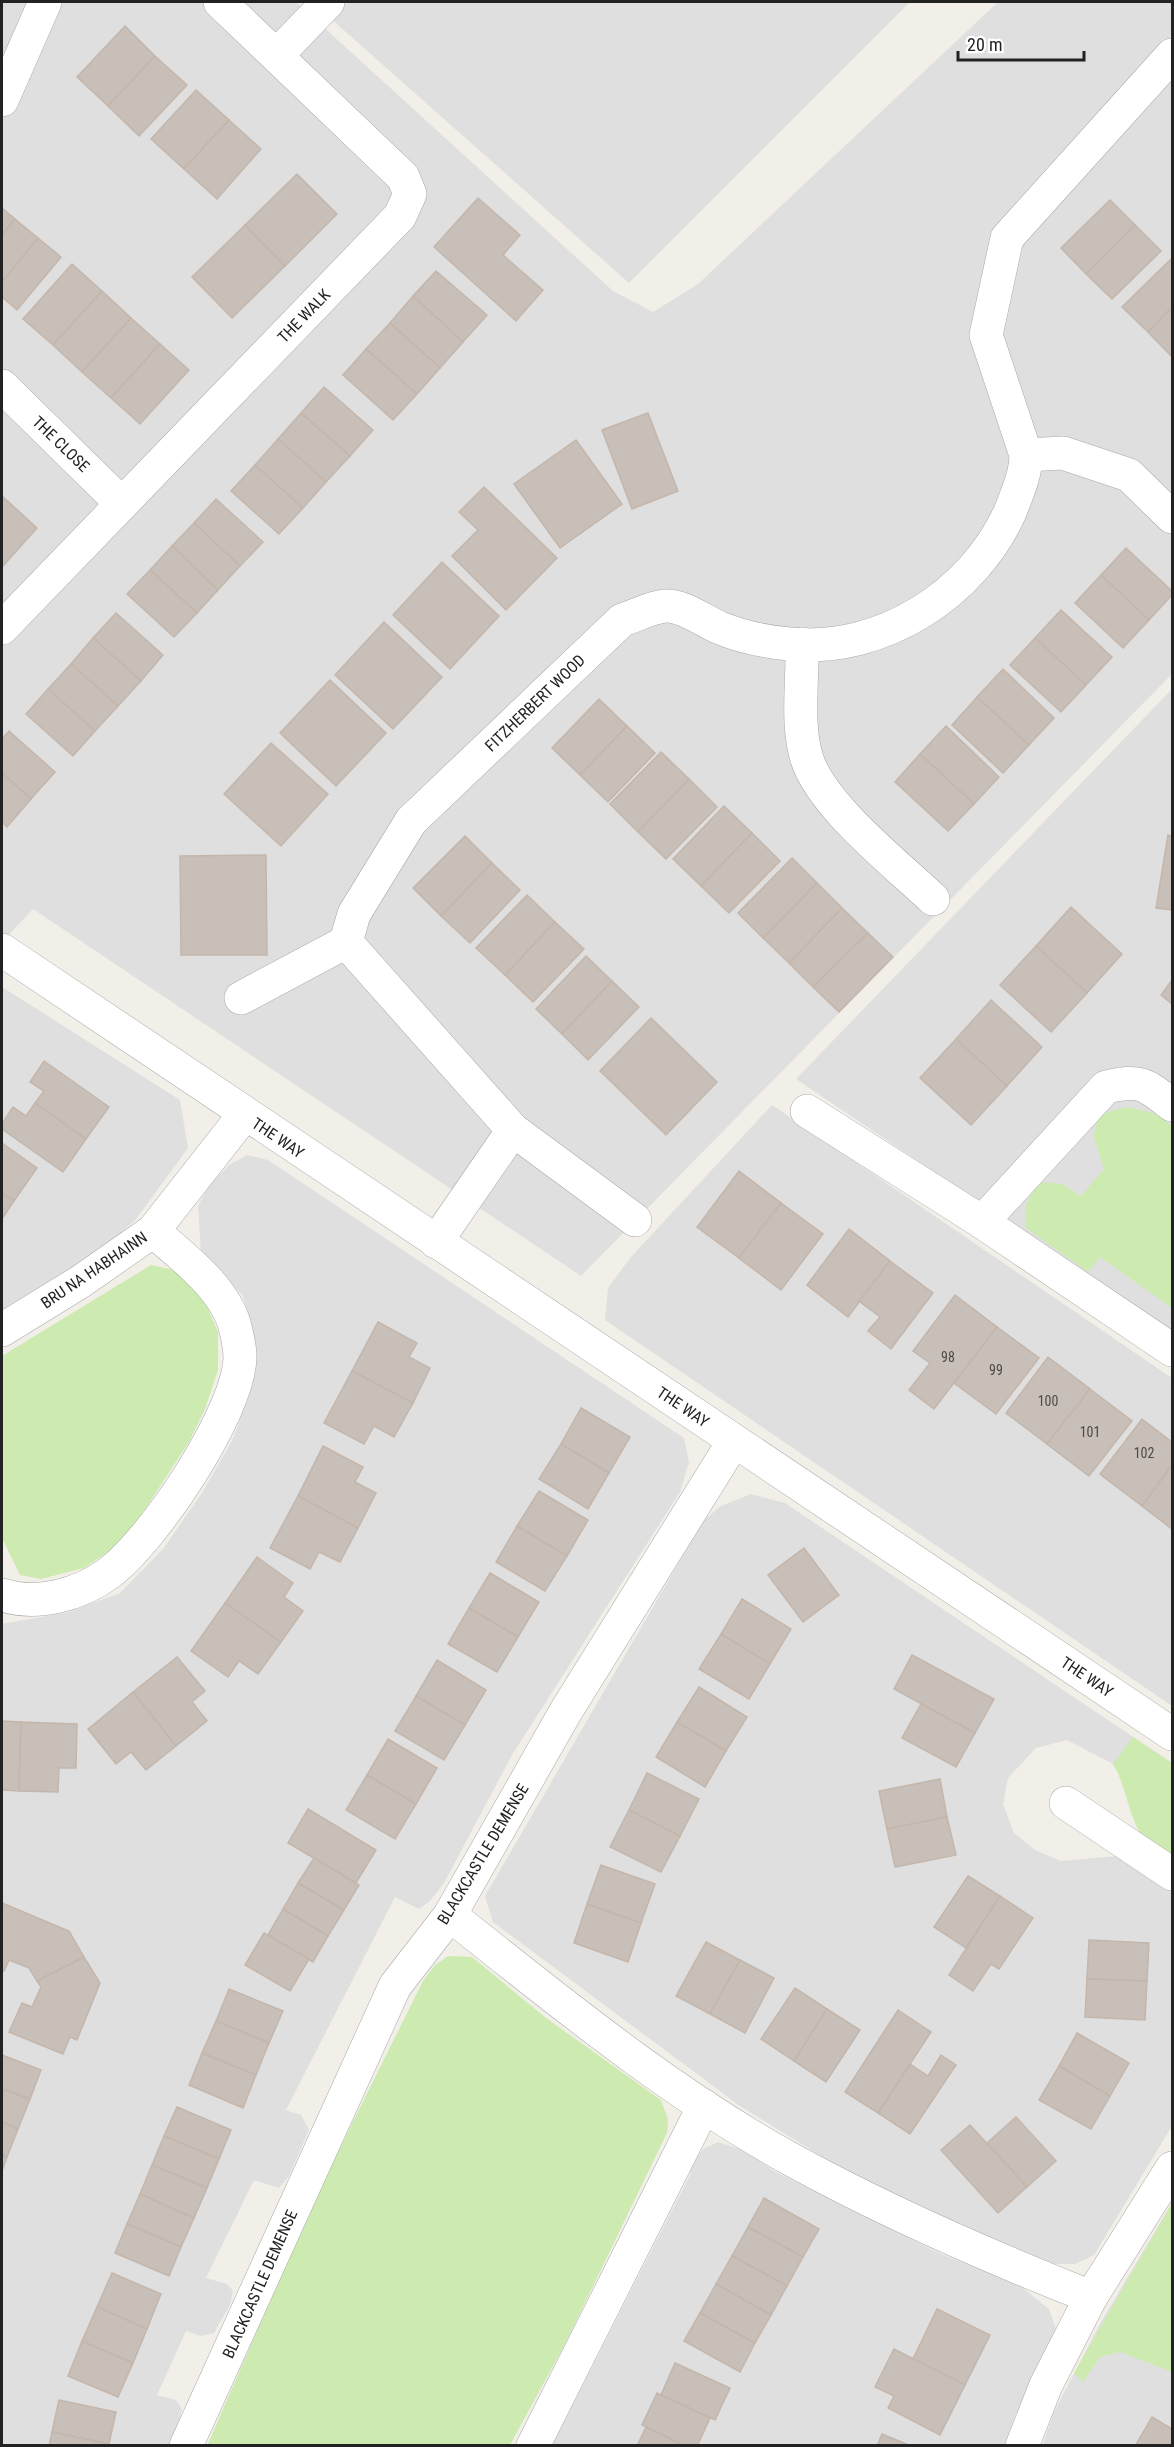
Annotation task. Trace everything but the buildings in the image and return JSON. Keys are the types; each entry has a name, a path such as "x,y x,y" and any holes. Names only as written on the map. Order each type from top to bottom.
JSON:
{"street":[{"path":"2,100 45,2"},
{"name":"THE WALK","path":"2,628 400,216 410,194 403,177 220,2"},
{"path":"277,55 328,2"},
{"path":"1173,55 1007,238 986,335 1026,455 1063,453 1129,476 1173,517"},
{"name":"THE CLOSE","path":"2,386 121,503"},
{"name":"FITZHERBERT WOOD","path":"346,942 354,914 411,821 622,620 666,606 688,612 721,628 756,639 802,644 829,644 865,636 891,627 931,606 958,585 982,559 1002,529 1016,497 1026,455"},
{"path":"802,644 802,727 807,760 831,801 933,899"},
{"path":"241,998 346,942 513,1130 635,1220"},
{"name":"THE WAY","path":"2,950 193,1081 1173,1734"},
{"path":"982,1222 1106,1087 1130,1082 1149,1087 1173,1105"},
{"path":"807,1111 982,1222 1173,1350"},
{"name":"BRU NA HABHAINN","path":"2,1330 80,1282 153,1231 244,1115"},
{"path":"436,1242 513,1130"},
{"path":"2,1595 36,1600 72,1593 109,1573 140,1543 174,1501 204,1452 233,1390 240,1359 236,1329 223,1299 189,1262 153,1231"},
{"name":"BLACKCASTLE DEMENSE","path":"186,2445 395,1986 450,1915 566,1712 734,1441"},
{"path":"1066,1803 1173,1874"},
{"path":"450,1915 643,2064 704,2106 793,2160 1010,2265 1091,2297"},
{"path":"533,2445 704,2106"},
{"path":"1022,2445 1046,2385 1091,2297 1173,2169"}],"shaded area":[{"path":"2,2 296,2 613,291 653,312 698,284 998,2 1172,2 1172,674 581,1276 33,909 2,942"},
{"path":"312,2 910,2 629,283"},
{"path":"1172,689 1172,1332 796,1079"},
{"path":"2,987 180,1100 188,1148 136,1219 106,1247 2,1311"},
{"path":"772,1105 1172,1378 1172,1706 605,1320 608,1288 631,1257"},
{"path":"247,1155 268,1160 684,1438 689,1462 680,1492 512,1755 444,1883 430,1901 419,1909 395,1897 286,2110 301,2115 309,2130 289,2176 279,2188 254,2180 206,2278 227,2284 233,2291 230,2305 214,2333 201,2336 186,2331 157,2395 176,2400 182,2409 172,2445 2,2445 2,1624 69,1612 120,1593 163,1549 202,1493 232,1441 252,1387 255,1340 243,1296 201,1253 198,1206 210,1184 229,1165"},
{"path":"751,1494 785,1503 1172,1763 1137,1826 1122,1779 1113,1764 1067,1740 1036,1748 1008,1778 1003,1804 1014,1833 1035,1850 1061,1861 1117,1856 1172,1892 1172,2126 1094,2255 1075,2264 1050,2264 868,2185 740,2106 493,1922 485,1896 703,1521 721,1506"},
{"path":"718,2142 743,2150 774,2171 939,2253 1019,2285 1049,2309 1056,2329 1015,2416 1005,2445 552,2446 690,2175 692,2165 703,2149"},
{"path":"1172,2203 1172,2445 1042,2446 1054,2412 1101,2322"}],"green space":[{"path":"1128,1107 1156,1114 1172,1126 1172,1308 1100,1257 1088,1272 1026,1228 1027,1203 1041,1182 1062,1184 1081,1196 1104,1169 1093,1135 1100,1114"},
{"path":"151,1265 179,1271 204,1299 218,1332 218,1370 205,1409 189,1442 124,1541 84,1568 41,1579 20,1575 2,1538 2,1356"},
{"path":"1133,1737 1172,1763 1172,1860 1152,1847 1138,1830 1113,1764"},
{"path":"448,1956 472,1957 546,2018 661,2100 668,2119 667,2133 565,2344 510,2445 207,2446 314,2200 423,1981 435,1965"},
{"path":"1172,2203 1172,2372 1120,2352 1100,2357 1083,2382 1074,2373"}]}
